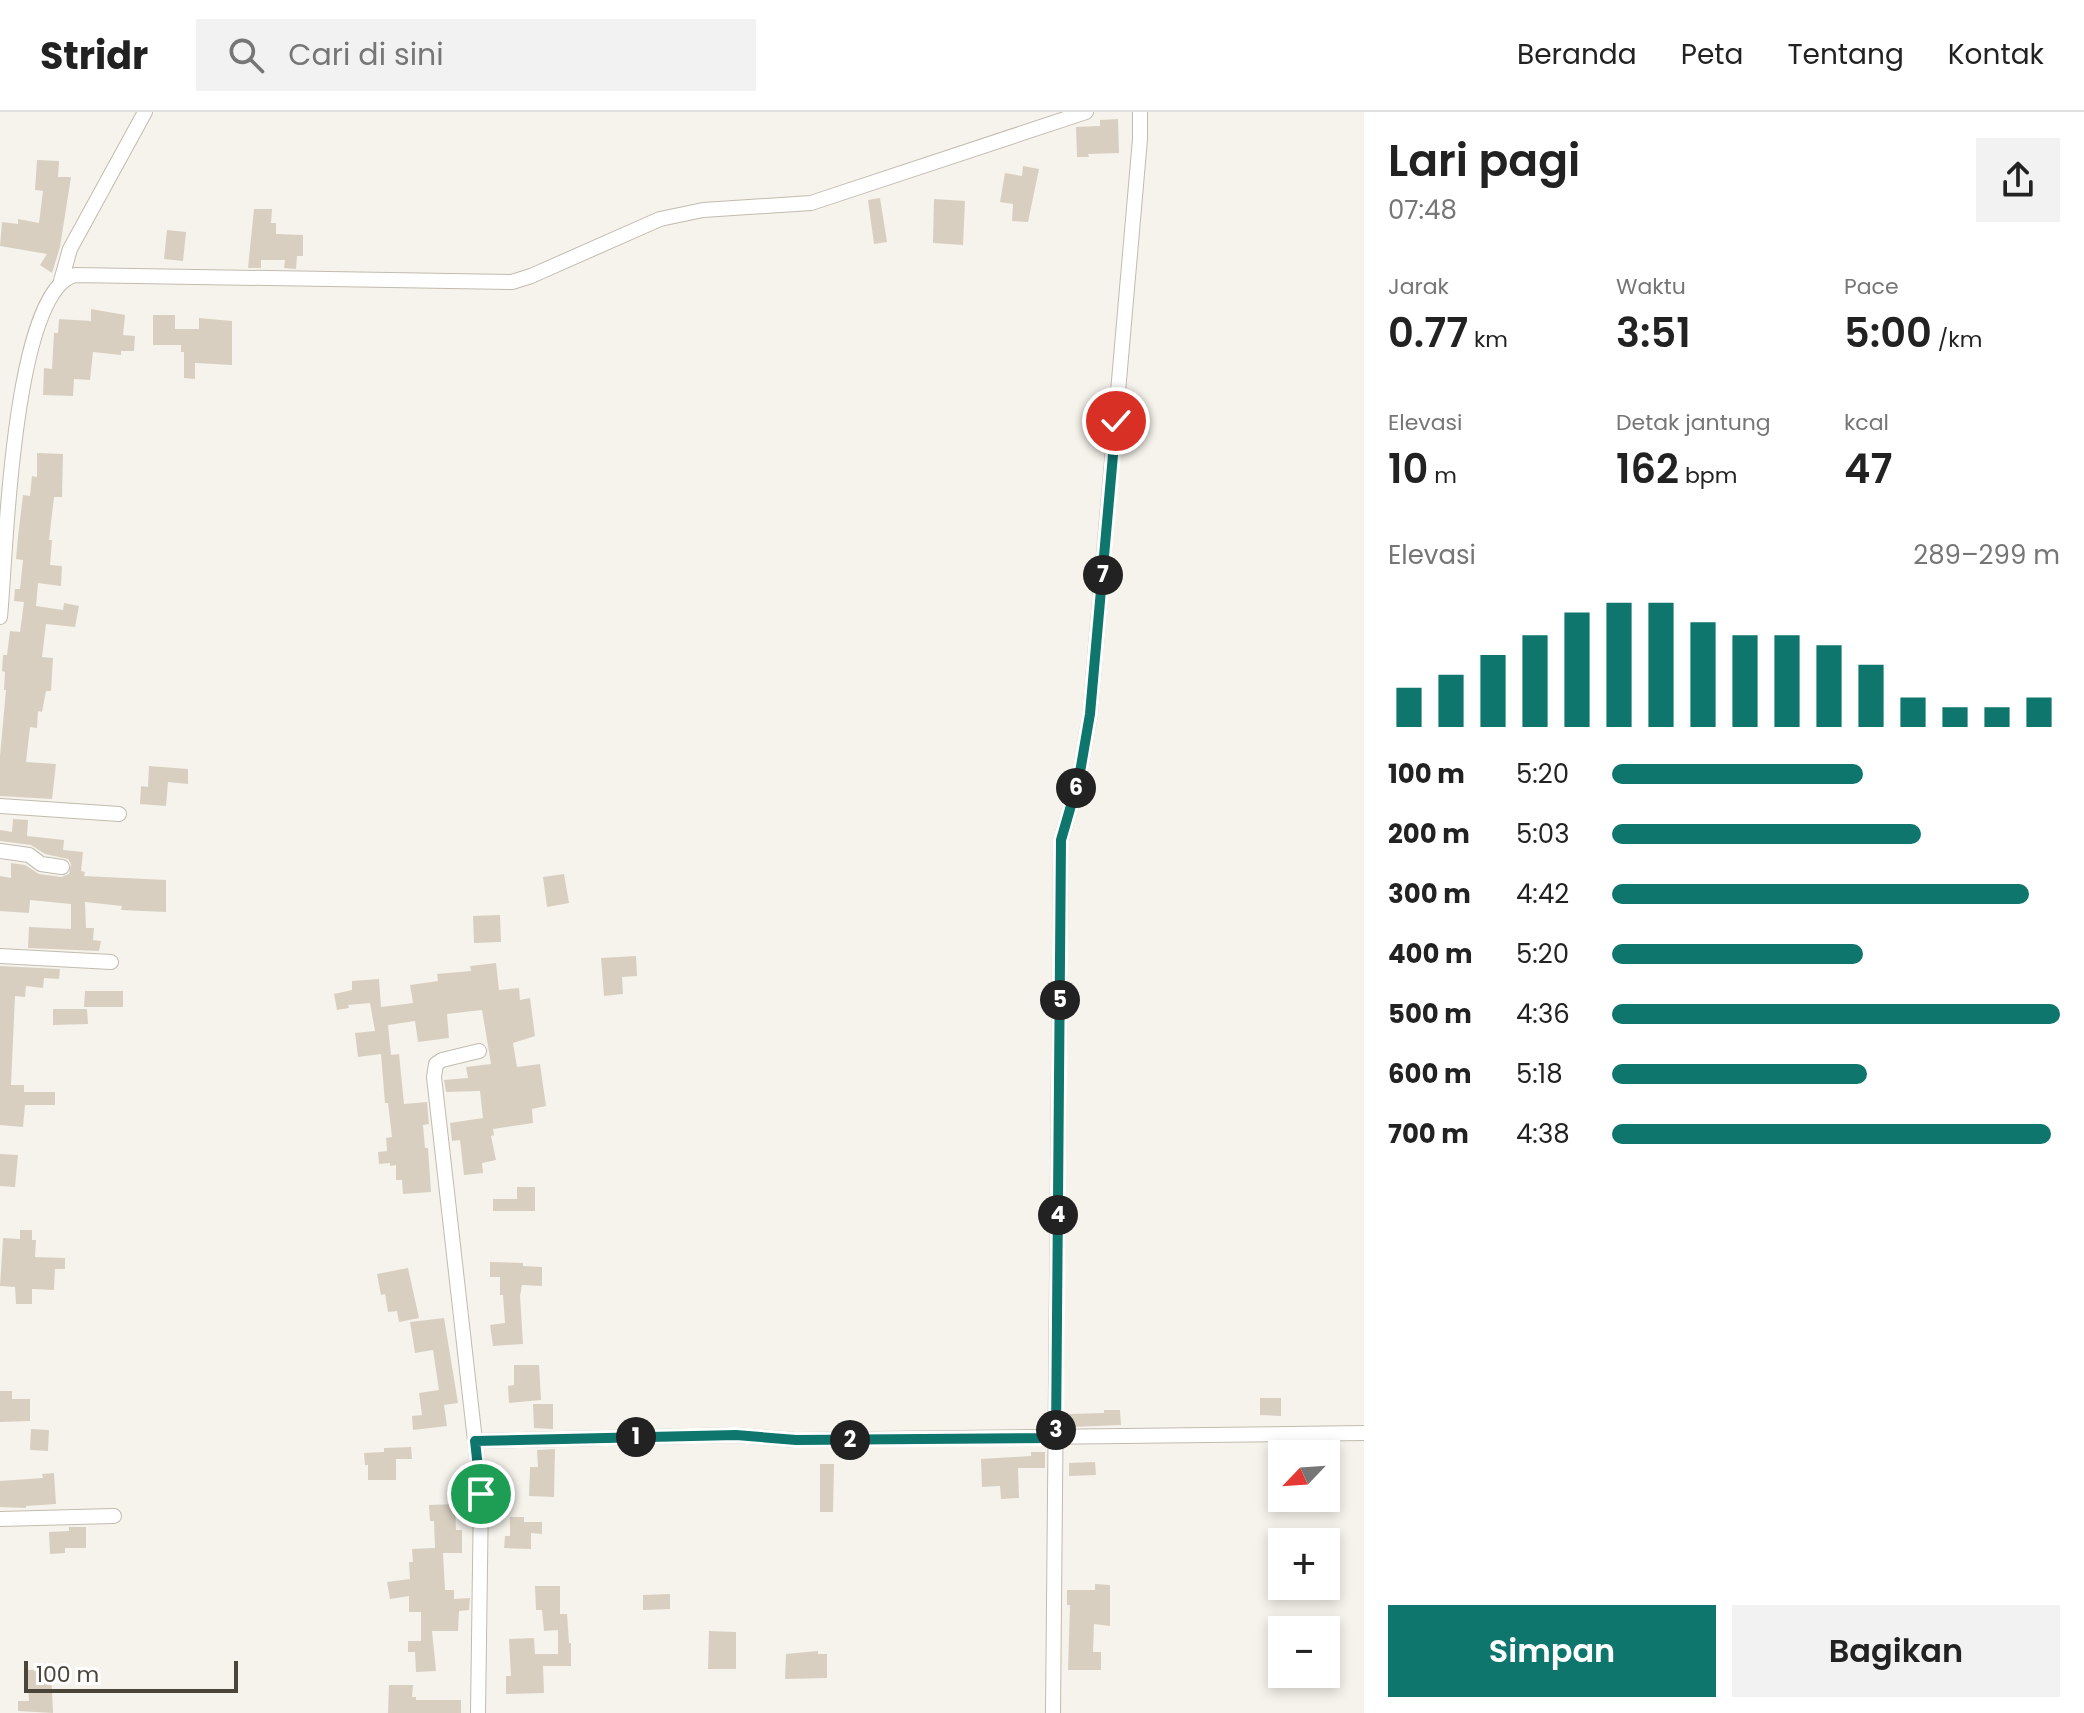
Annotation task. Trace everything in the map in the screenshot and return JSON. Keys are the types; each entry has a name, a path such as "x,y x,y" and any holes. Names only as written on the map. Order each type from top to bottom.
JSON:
{"street":[{"path":"0,617 16,433 26,365 51,296 61,281 70,249 145,112"},
{"path":"61,281 75,275 512,282 660,219 703,210 811,203 1086,112"},
{"path":"1053,1713 1061,840 1079,778 1090,714 1139,155 1140,112"},
{"path":"0,432 16,433"},
{"path":"0,806 119,814"},
{"path":"0,851 29,855 41,864 62,867"},
{"path":"0,956 111,962"},
{"path":"478,1713 481,1494 434,1077 436,1064 442,1060 479,1051"},
{"path":"475,1441 736,1435 796,1440 1364,1433"},
{"path":"0,1519 114,1516"}],"building":[{"path":"1118,119 1119,153 1077,157 1076,127 1100,126 1100,120"},
{"path":"37,160 59,161 58,177 71,177 60,247 52,273 40,265 47,254 0,246 2,222 18,224 18,219 39,223 43,191 35,190"},
{"path":"1023,166 1039,169 1028,222 1012,221 1013,204 1000,202 1005,173 1022,176"},
{"path":"880,198 887,242 874,244 868,200"},
{"path":"934,199 965,201 963,245 933,243"},
{"path":"254,209 272,209 271,223 276,223 276,234 303,235 303,256 297,256 296,269 284,268 285,260 261,260 261,268 248,268"},
{"path":"167,230 186,232 183,261 164,259"},
{"path":"91,309 125,315 123,335 135,336 134,351 121,351 121,355 93,352 90,380 74,379 73,396 43,395 44,368 52,369 54,333 58,333 59,319 91,321"},
{"path":"153,315 175,315 175,329 199,329 199,318 232,321 232,365 195,363 195,379 184,378 181,345 153,345"},
{"path":"37,453 63,454 62,497 54,497 49,540 52,540 50,565 62,566 61,586 38,583 36,606 63,610 64,603 79,606 75,627 46,624 42,657 53,658 51,691 46,691 42,712 38,711 37,728 30,727 26,762 56,764 52,799 0,796 6,690 3,655 7,655 10,631 20,632 24,602 14,601 15,589 20,589 23,560 16,559 18,537 23,495 30,496 32,476 37,477"},
{"path":"149,766 188,769 188,784 168,782 166,806 140,804 141,786 148,787"},
{"path":"13,819 28,820 27,836 64,840 63,850 83,852 81,871 85,872 84,876 166,880 166,912 121,910 122,906 85,902 86,928 94,928 93,940 101,941 99,951 28,948 29,927 71,929 71,904 30,900 29,913 0,911 0,876 11,878 11,863 25,865 39,874 61,877 69,874 71,864 68,859 45,854 31,845 0,841 0,830 12,832"},
{"path":"564,874 569,903 547,907 543,877"},
{"path":"500,915 501,942 474,943 473,916"},
{"path":"636,956 637,976 622,977 623,994 604,996 601,958"},
{"path":"496,963 499,990 519,988 520,1000 530,998 535,1036 513,1043 517,1067 540,1064 546,1106 532,1109 533,1123 493,1129 494,1135 491,1136 496,1160 482,1163 483,1173 464,1175 460,1140 452,1141 450,1123 483,1118 480,1091 446,1092 444,1080 468,1078 466,1067 491,1064 482,1010 447,1014 449,1038 418,1042 415,1021 388,1025 391,1055 399,1054 404,1104 427,1102 429,1124 423,1125 431,1192 403,1194 402,1180 396,1180 396,1165 379,1164 378,1152 387,1151 386,1138 392,1137 388,1103 385,1103 381,1054 358,1057 355,1033 375,1031 370,1003 348,1005 349,1008 337,1010 334,994 352,990 352,981 379,979 381,1007 413,1003 410,985 438,981 437,974 471,971 470,966"},
{"path":"0,966 60,969 59,979 44,978 43,988 26,986 25,997 15,996 11,1085 24,1085 24,1092 55,1092 55,1105 25,1105 23,1127 0,1125"},
{"path":"85,991 123,991 123,1007 84,1007"},
{"path":"53,1009 87,1009 88,1024 53,1025"},
{"path":"0,1154 18,1155 15,1187 0,1186"},
{"path":"517,1187 535,1187 535,1211 493,1211 493,1199 517,1199"},
{"path":"20,1230 32,1230 32,1240 36,1240 35,1257 65,1258 65,1269 55,1269 54,1290 32,1289 32,1304 16,1304 15,1287 0,1286 3,1238 20,1239"},
{"path":"490,1262 542,1267 542,1286 522,1285 523,1344 493,1346 490,1325 505,1323 500,1277 490,1277"},
{"path":"408,1268 419,1318 399,1322 397,1311 388,1312 377,1274"},
{"path":"444,1318 458,1403 444,1405 447,1426 413,1430 412,1416 422,1415 419,1393 439,1390 433,1350 415,1353 410,1322"},
{"path":"514,1365 539,1365 541,1400 509,1403 508,1386 514,1385"},
{"path":"0,1391 12,1391 12,1399 30,1399 30,1421 0,1422"},
{"path":"1260,1398 1281,1398 1281,1416 1260,1415"},
{"path":"533,1404 553,1404 553,1429 534,1428"},
{"path":"1104,1410 1120,1410 1121,1425 1070,1427 1069,1414 1104,1413"},
{"path":"31,1429 49,1430 48,1451 30,1450"},
{"path":"411,1447 412,1459 396,1459 396,1480 368,1480 364,1453 384,1452 384,1448"},
{"path":"555,1449 554,1497 529,1496 530,1467 538,1467 537,1450"},
{"path":"1031,1452 1045,1452 1045,1468 1018,1468 1019,1498 1001,1499 1000,1486 982,1487 981,1459 1031,1456"},
{"path":"1095,1462 1096,1475 1069,1476 1069,1463"},
{"path":"820,1464 834,1464 833,1512 820,1512"},
{"path":"54,1473 56,1504 0,1507 0,1481 43,1478 42,1474"},
{"path":"455,1504 456,1530 462,1530 462,1553 443,1553 445,1590 454,1590 454,1599 470,1598 469,1610 459,1611 458,1631 432,1631 436,1671 416,1672 415,1652 408,1652 408,1641 421,1641 421,1612 409,1612 409,1596 390,1599 387,1582 410,1579 412,1549 435,1548 434,1521 430,1521 429,1505"},
{"path":"510,1517 524,1517 524,1522 542,1522 542,1534 531,1533 531,1549 504,1548 505,1536 510,1536"},
{"path":"69,1527 86,1527 86,1548 65,1548 65,1553 50,1554 49,1532 69,1531"},
{"path":"1095,1584 1110,1585 1110,1626 1094,1624 1093,1652 1101,1652 1101,1670 1068,1670 1070,1605 1067,1605 1067,1590 1095,1590"},
{"path":"535,1586 560,1586 560,1614 567,1614 571,1666 543,1666 544,1693 506,1694 506,1676 511,1676 509,1639 534,1638 535,1654 558,1654 558,1630 544,1631 542,1610 536,1610"},
{"path":"670,1594 670,1609 643,1610 643,1595"},
{"path":"709,1631 736,1632 736,1669 708,1669"},
{"path":"818,1651 818,1654 827,1654 827,1678 785,1679 786,1654"},
{"path":"51,1669 53,1713 18,1711 18,1701 29,1701 27,1670"},
{"path":"389,1685 413,1685 412,1697 416,1700 461,1700 461,1713 388,1713"}],"route":[{"path":"481,1494 475,1441 736,1435 796,1440 1056,1438 1061,840 1079,778 1090,714 1116,421"}]}
